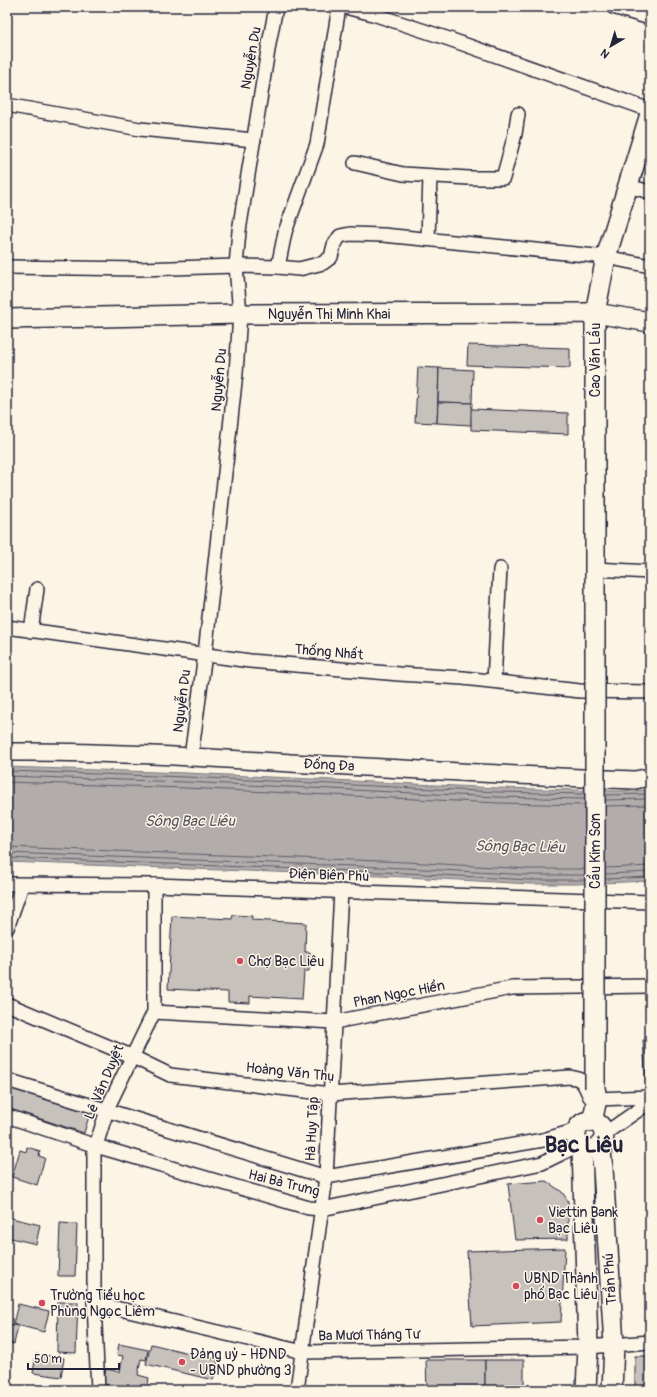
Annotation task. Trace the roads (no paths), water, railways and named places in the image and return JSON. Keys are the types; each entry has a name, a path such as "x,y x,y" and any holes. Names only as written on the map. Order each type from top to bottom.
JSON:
{"main road":[{"name":"Cao Văn Lầu","path":"595,614 595,314 606,257 650,114"},
{"name":"Nguyễn Thị Minh Khai","path":"7,319 240,314 595,314 650,322"},
{"name":"Cầu Kim Sơn","path":"595,614 596,1094"},
{"name":"Trần Phú","path":"586,1390 588,1347 589,1137 596,1094"},
{"name":"Trần Phú","path":"589,1137 603,1168 614,1345 612,1390"}],"street":[{"name":"Nguyễn Du","path":"191,757 205,654 236,372 240,314 236,266 239,231 276,7"},
{"path":"278,267 285,232 317,144 339,7"},
{"path":"345,7 373,14 449,39 650,110"},
{"path":"613,7 650,18"},
{"path":"7,105 140,129 254,140"},
{"path":"355,163 402,174 469,178 503,178 515,134 518,114"},
{"path":"428,239 430,176"},
{"path":"628,186 650,192"},
{"path":"7,267 140,269 236,266 299,269 324,263 331,257 334,244 340,236 350,234 428,239 606,257 650,266"},
{"path":"595,569 650,572"},
{"path":"494,681 500,570"},
{"path":"31,631 37,589"},
{"name":"Thống Nhất","path":"7,627 250,661 494,681 580,691 650,692"},
{"name":"Đống Đa","path":"7,752 57,751 191,757 497,775 635,780 650,777"},
{"name":"Điện Biên Phủ","path":"7,884 154,885 650,902"},
{"path":"7,928 22,885"},
{"name":"Lê Văn Duyệt","path":"98,1390 94,1303 94,1152 106,1112 131,1056 154,1012 154,885"},
{"name":"Hà Huy Tập","path":"298,1390 326,1177 341,891"},
{"name":"Phan Ngọc Hiển","path":"154,1012 334,1022 512,988 650,986"},
{"name":"Hoàng Văn Thụ","path":"7,1004 131,1056 170,1075 330,1094 570,1077 580,1079 590,1097 596,1094"},
{"name":"Hai Bà Trưng","path":"7,1080 106,1112 326,1177 543,1140 589,1137"},
{"path":"596,1094 650,1097"},
{"name":"Hai Bà Trưng","path":"7,1116 96,1146 309,1208 322,1209 542,1163 650,1102"},
{"name":"Ba Mươi Tháng Tư","path":"94,1303 303,1352 588,1347 650,1342"}],"water":[{"name":"Sông Bạc Liêu","path":"7,767 186,773 498,788 618,791 650,790 650,881 529,884 406,877 7,862"}],"place":[{"name":"Chợ Bạc Liêu","path":"240,961"},
{"name":"Viettin Bank Bạc Liêu","path":"540,1220"},
{"name":"UBND Thành phố Bạc Liêu","path":"516,1286"},
{"name":"Trường Tiểu học Phùng Ngọc Liêm","path":"42,1303"},
{"name":"Đảng uỷ - HĐND - UBND phường 3","path":"182,1362"}],"district":[{"name":"Bạc Liêu","path":"584,1145"}]}
